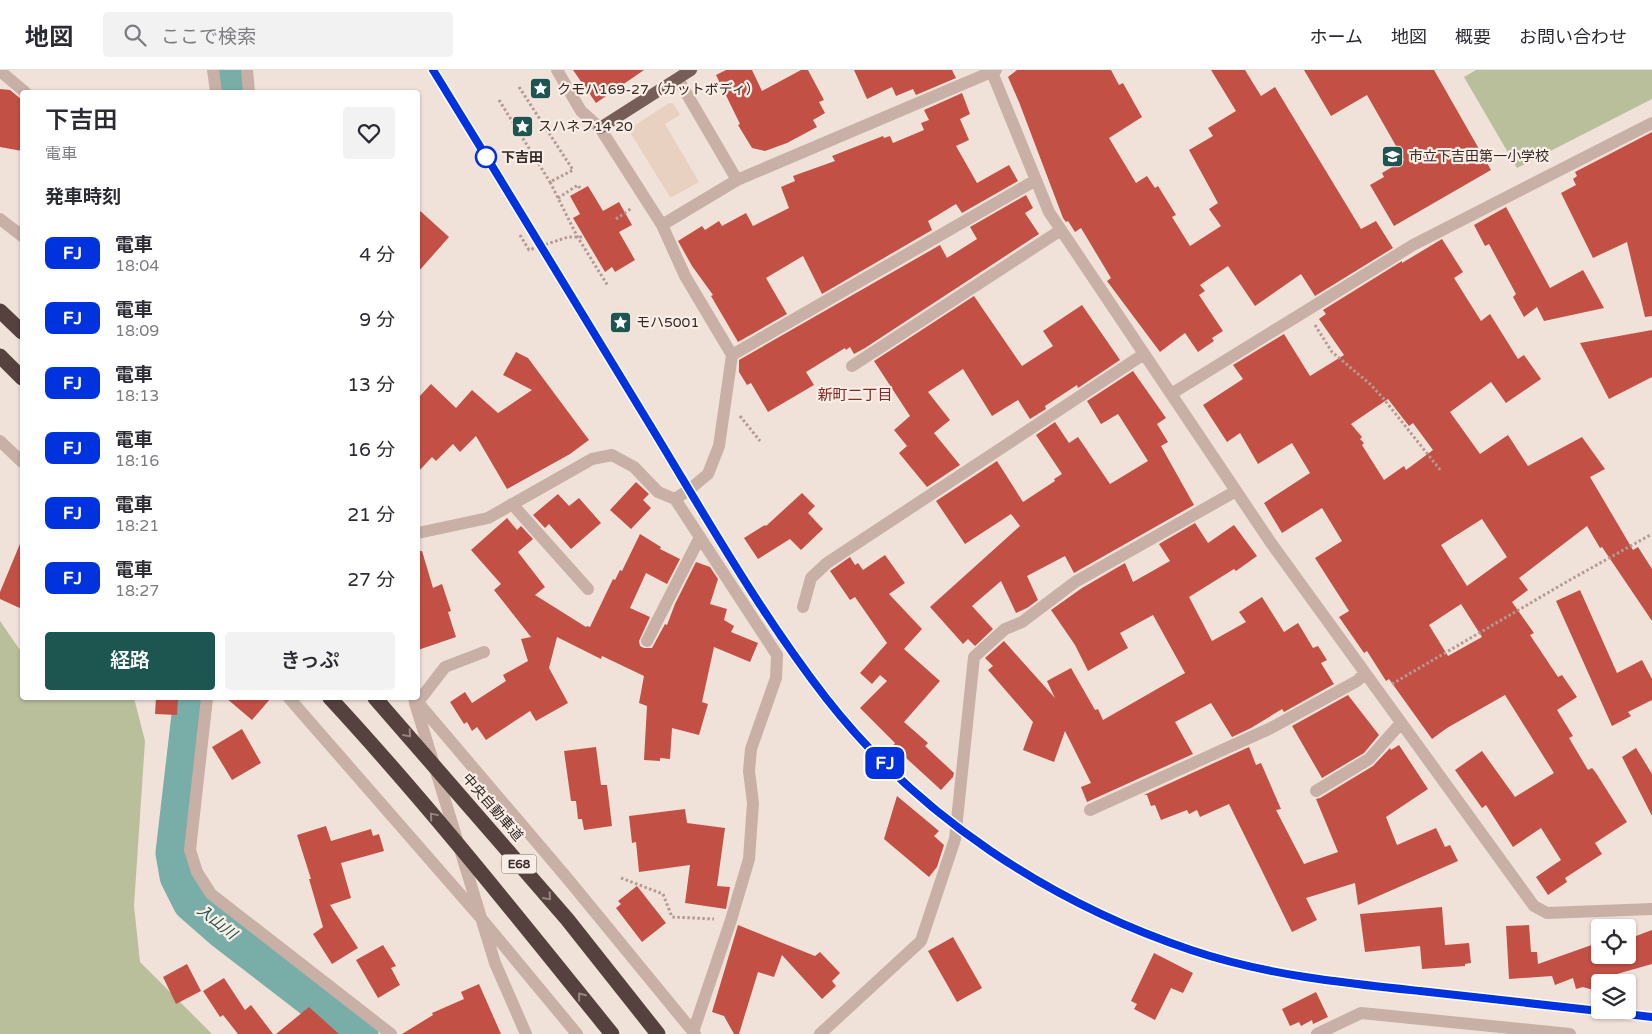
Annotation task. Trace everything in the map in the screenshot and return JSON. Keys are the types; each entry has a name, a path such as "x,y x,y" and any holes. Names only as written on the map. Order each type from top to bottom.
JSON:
{"highway":[{"path":"0,311 20,330"},
{"path":"0,356 20,376"},
{"name":"E68","path":"332,700 384,757 612,1034"},
{"name":"中央自動車道","path":"377,700 567,919 658,1034"}],"main road":[{"path":"600,128 691,70"}],"street":[{"path":"213,70 216,90"},
{"path":"247,70 250,90"},
{"path":"557,70 581,111 600,128 662,225 685,276 732,355 719,446 708,474 690,490 675,499"},
{"path":"0,71 23,90"},
{"path":"662,225 737,180 993,71 1049,212 1271,543 1534,906 1547,913 1652,909"},
{"path":"678,79 737,180"},
{"path":"1171,394 1413,245 1652,123"},
{"path":"732,355 1036,180"},
{"path":"0,219 20,234"},
{"path":"852,366 1061,230"},
{"path":"803,607 812,578 826,563 1144,354"},
{"path":"0,441 20,460"},
{"path":"420,532 488,518 592,459 612,455 634,467 658,492 675,499 699,539 776,655 776,678 751,749 749,771 753,803 749,859 694,1033"},
{"path":"820,1034 920,941 955,839 974,657 1005,629 1022,622 1075,582 1236,491"},
{"path":"512,504 588,589"},
{"path":"647,641 699,539"},
{"path":"420,694 445,667 484,652"},
{"path":"1090,810 1271,728 1357,681 1365,673"},
{"path":"207,700 190,850 197,872 211,894 391,1034"},
{"path":"291,700 480,917 577,1034"},
{"path":"415,700 495,963 526,1034"},
{"path":"416,700 567,878 694,1033"},
{"path":"1316,791 1369,759 1400,722"},
{"path":"1317,1034 1361,1013 1570,1034"}],"path":[{"path":"519,87 573,170 550,182"},
{"path":"499,100 550,182 577,236 608,286"},
{"path":"558,198 578,185 581,190"},
{"path":"520,235 530,250 568,237 584,237"},
{"path":"1306,311 1332,352 1376,391 1441,471"},
{"path":"725,406 737,413 760,440"},
{"path":"1378,692 1652,534"},
{"path":"621,878 663,894 672,917 731,920"}],"green space":[{"path":"1476,70 1652,70 1652,99 1517,168 1464,77"},
{"path":"0,621 20,650 20,700 135,700 145,741 134,906 140,962 212,1034 0,1034"}],"shaded area":[{"path":"669,103 673,103 680,115 665,124 699,182 670,197 631,134 631,128"}],"building":[{"path":"573,70 644,70 596,103"},
{"path":"726,70 752,70 762,91 801,70 808,70 824,100 819,102 825,113 813,120 817,127 787,143 765,151 752,148 738,125 740,124 716,75"},
{"path":"854,70 952,70 956,78 916,95 913,89 896,96 892,87 867,99"},
{"path":"1017,70 1111,70 1119,85 1123,83 1142,117 1109,138 1136,183 1147,176 1155,188 1158,186 1176,215 1172,217 1190,246 1221,226 1209,209 1218,203 1189,150 1213,136 1208,128 1236,111 1211,70 1245,70 1261,96 1275,87 1361,229 1376,221 1393,248 1315,296 1301,274 1255,306 1228,266 1200,285 1205,291 1199,295 1223,331 1212,338 1214,341 1198,352 1185,333 1160,352 1107,281 1111,278 1081,228 1075,232 1068,221 1066,222 1063,218 1008,77"},
{"path":"1304,70 1434,70 1491,170 1394,226 1370,185 1384,177 1382,173 1404,160 1367,95 1331,116"},
{"path":"0,89 10,90 20,98 20,151 0,147"},
{"path":"962,93 970,114 960,119 969,140 956,146 977,183 1009,165 1018,181 962,213 956,204 928,221 932,230 822,294 803,256 766,278 787,314 738,342 711,296 713,295 692,266 678,241 702,226 705,230 719,221 722,226 746,213 753,226 789,208 781,187 795,181 793,176 835,161 832,156 883,136 884,138 890,136 893,143 924,130 921,123 929,120 924,110"},
{"path":"1652,132 1652,316 1645,317 1627,242 1593,258 1561,193 1576,185 1573,179 1577,176 1575,172"},
{"path":"588,186 603,211 619,202 632,225 619,232 635,260 615,272 612,267 605,272 573,218 580,214 570,196"},
{"path":"1026,195 1033,208 1025,213 1039,234 865,348 854,354 850,347 846,350 845,348 806,372 814,385 768,412 751,383 747,385 739,372 739,360 940,245 947,258 977,239 970,227"},
{"path":"1506,207 1550,288 1583,270 1604,308 1544,321 1537,307 1524,317 1513,297 1516,294 1489,244 1485,246 1474,225"},
{"path":"420,211 449,237 420,270"},
{"path":"1442,239 1463,272 1454,278 1481,321 1490,314 1518,359 1524,355 1541,379 1506,403 1491,382 1450,412 1480,454 1508,435 1528,466 1582,437 1605,469 1590,477 1633,550 1638,547 1652,569 1652,621 1602,547 1600,548 1587,526 1519,578 1528,590 1512,602 1534,633 1530,635 1558,677 1562,675 1577,697 1557,710 1573,736 1569,738 1588,770 1592,768 1596,773 1627,822 1595,843 1602,854 1565,878 1567,882 1548,895 1536,877 1561,860 1541,828 1513,847 1486,805 1482,808 1455,770 1482,751 1515,797 1554,773 1505,695 1447,728 1432,739 1389,679 1386,681 1367,651 1364,653 1339,617 1349,611 1315,558 1342,541 1322,508 1282,533 1264,503 1310,473 1292,443 1258,464 1240,433 1227,442 1203,405 1243,379 1233,365 1284,334 1310,376 1344,355 1319,319 1326,314 1323,310 1402,261 1402,263","holes":["1388,399 1409,426 1413,423 1433,450 1406,470 1404,466 1384,480 1362,445 1364,443 1360,439 1362,437 1351,424","1482,519 1507,557 1467,586 1441,545","1461,604 1482,637 1448,656 1429,625"]},
{"path":"974,296 1022,366 1053,346 1043,331 1082,305 1120,360 1078,388 1077,385 1045,406 1046,409 1030,419 1018,400 992,416 963,369 928,392 950,420 934,433 960,465 927,487 899,453 907,446 894,430 910,416 874,361"},
{"path":"1652,330 1652,377 1609,399 1580,343"},
{"path":"516,352 528,358 589,440 570,454 507,489 476,436 460,452 453,444 436,461 432,457 420,470 420,396 431,384 456,408 472,390 498,413 532,390 503,375"},
{"path":"1133,371 1166,418 1157,424 1168,442 1161,446 1194,505 1074,573 1065,556 1027,576 1038,600 1016,613 1001,581 972,606 993,629 975,646 968,639 963,644 930,607 1020,526 1011,514 965,544 936,501 997,461 1023,502 1055,481 1054,479 1062,474 1036,435 1055,422 1069,443 1078,437 1110,484 1148,461 1118,414 1101,424 1087,401"},
{"path":"636,482 649,494 643,500 651,508 631,529 610,510"},
{"path":"802,493 815,506 808,513 823,529 801,550 790,539 758,559 744,538 766,526"},
{"path":"558,494 569,506 579,498 601,523 571,549 549,524 545,528 533,515"},
{"path":"507,518 517,530 521,526 533,539 518,552 545,587 535,595 586,627 590,627 613,579 615,580 620,570 622,571 640,534 661,547 660,549 680,559 667,584 646,573 630,608 650,617 639,641 640,646 644,648 652,648 665,624 667,625 675,604 696,562 710,567 718,579 710,604 727,609 724,620 734,626 731,632 758,643 750,662 714,647 702,702 708,704 699,735 672,728 670,759 660,758 660,761 644,760 647,706 639,703 644,676 602,656 601,659 557,637 549,668 568,703 536,721 530,711 486,740 477,727 472,731 467,722 464,724 450,702 465,692 472,703 506,681 503,675 528,661 521,639 531,637 494,590 501,584 471,550"},
{"path":"1195,523 1208,543 1234,525 1257,556 1236,571 1234,569 1189,597 1212,641 1246,622 1239,612 1262,597 1284,632 1298,623 1313,648 1318,646 1327,660 1321,663 1334,684 1284,712 1282,709 1232,737 1211,703 1175,722 1193,754 1087,802 1081,787 1091,783 1065,731 1054,762 1023,750 1033,722 988,670 993,666 985,658 1004,641 1055,698 1047,681 1071,668 1095,710 1098,709 1103,720 1185,673 1153,615 1120,633 1128,648 1088,671 1075,645 1051,610 1082,588 1125,563 1133,582 1170,561 1159,544"},
{"path":"20,544 20,608 0,599 0,592"},
{"path":"420,551 422,551 433,588 442,584 451,611 448,612 456,637 420,649"},
{"path":"885,555 905,583 889,594 922,629 904,649 940,681 904,722 928,743 925,746 954,773 953,777 941,790 893,746 895,743 860,708 887,681 880,675 872,684 860,673 887,643 855,597 850,600 830,571 850,557 855,565 858,563 863,570"},
{"path":"1580,590 1617,673 1642,660 1652,679 1652,700 1628,712 1631,716 1612,726 1556,601"},
{"path":"1348,695 1379,735 1364,753 1322,778 1292,726"},
{"path":"156,700 178,700 177,715 155,714"},
{"path":"228,700 269,700 252,720"},
{"path":"242,729 261,763 232,780 212,747"},
{"path":"1399,745 1428,789 1386,817 1397,845 1436,828 1445,847 1450,845 1458,861 1358,905 1355,883 1306,898 1317,920 1292,932 1229,804 1200,817 1197,810 1189,814 1187,810 1161,820 1155,805 1151,806 1147,795 1144,795 1249,747 1256,765 1261,763 1281,809 1276,810 1304,864 1338,852 1316,799 1373,766 1390,748 1391,750"},
{"path":"596,747 601,785 607,785 612,826 584,830 582,819 578,819 576,801 571,801 564,751"},
{"path":"1636,748 1652,774 1652,816 1622,757"},
{"path":"897,796 939,831 934,836 944,845 937,867 929,877 884,839"},
{"path":"685,809 687,823 725,828 717,886 730,887 726,909 685,903 690,865 639,872 636,842 632,843 629,816"},
{"path":"326,826 331,841 371,829 373,836 379,834 384,851 341,863 351,898 330,905 358,948 332,964 313,934 323,927 309,879 311,879 297,835"},
{"path":"637,886 666,923 642,942 616,908 621,904 618,901"},
{"path":"1442,907 1445,945 1469,943 1471,963 1465,964 1465,966 1422,969 1420,946 1365,952 1360,914"},
{"path":"738,925 815,956 820,952 840,973 832,981 836,986 822,999 782,955 774,977 758,972 739,1034 734,1034 724,1016 712,1012"},
{"path":"1529,925 1531,952 1537,952 1538,964 1591,945 1591,964 1636,964 1636,936 1652,930 1652,964 1617,974 1591,974 1591,989 1583,987 1576,989 1573,978 1555,985 1552,976 1509,979 1506,926"},
{"path":"953,937 982,988 957,1002 928,951"},
{"path":"383,945 396,966 391,968 400,985 378,998 356,960"},
{"path":"1154,953 1193,973 1183,993 1171,988 1155,1020 1134,1009 1137,1004 1131,1001"},
{"path":"187,964 201,991 176,1004 163,977"},
{"path":"224,978 245,1010 251,1005 273,1034 238,1034 223,1015 220,1017 203,991"},
{"path":"479,984 501,1034 402,1034 433,1015 432,1013 464,999 461,992"},
{"path":"1316,992 1328,1017 1313,1024 1312,1020 1301,1026 1299,1022 1290,1026 1282,1009"},
{"path":"309,1007 339,1034 276,1034"}],"waterway":[{"name":"入山川","path":"233,70 234,90"},
{"name":"入山川","path":"193,700 175,853 179,876 192,902 224,930 359,1034"}],"railway":[{"path":"433,70 618,374 787,644 826,698 862,741 902,781 945,817 990,851 1038,881 1087,907 1139,931 1219,959 1276,972 1333,981 1652,1017"}],"train":[{"name":"FJ","path":"433,70 754,595 792,651 828,701 864,742 911,788 957,826 1023,872 1069,898 1125,924 1192,951 1252,967 1302,977 1652,1017"}],"place":[{"name":"クモハ169-27（カットボディ）","path":"541,89"},
{"name":"スハネフ14 20","path":"522,126"},
{"name":"市立下吉田第一小学校","path":"1393,156"},
{"name":"下吉田","path":"486,157"},
{"name":"モハ5001","path":"620,322"}],"district":[{"name":"新町二丁目","path":"855,395"}]}
